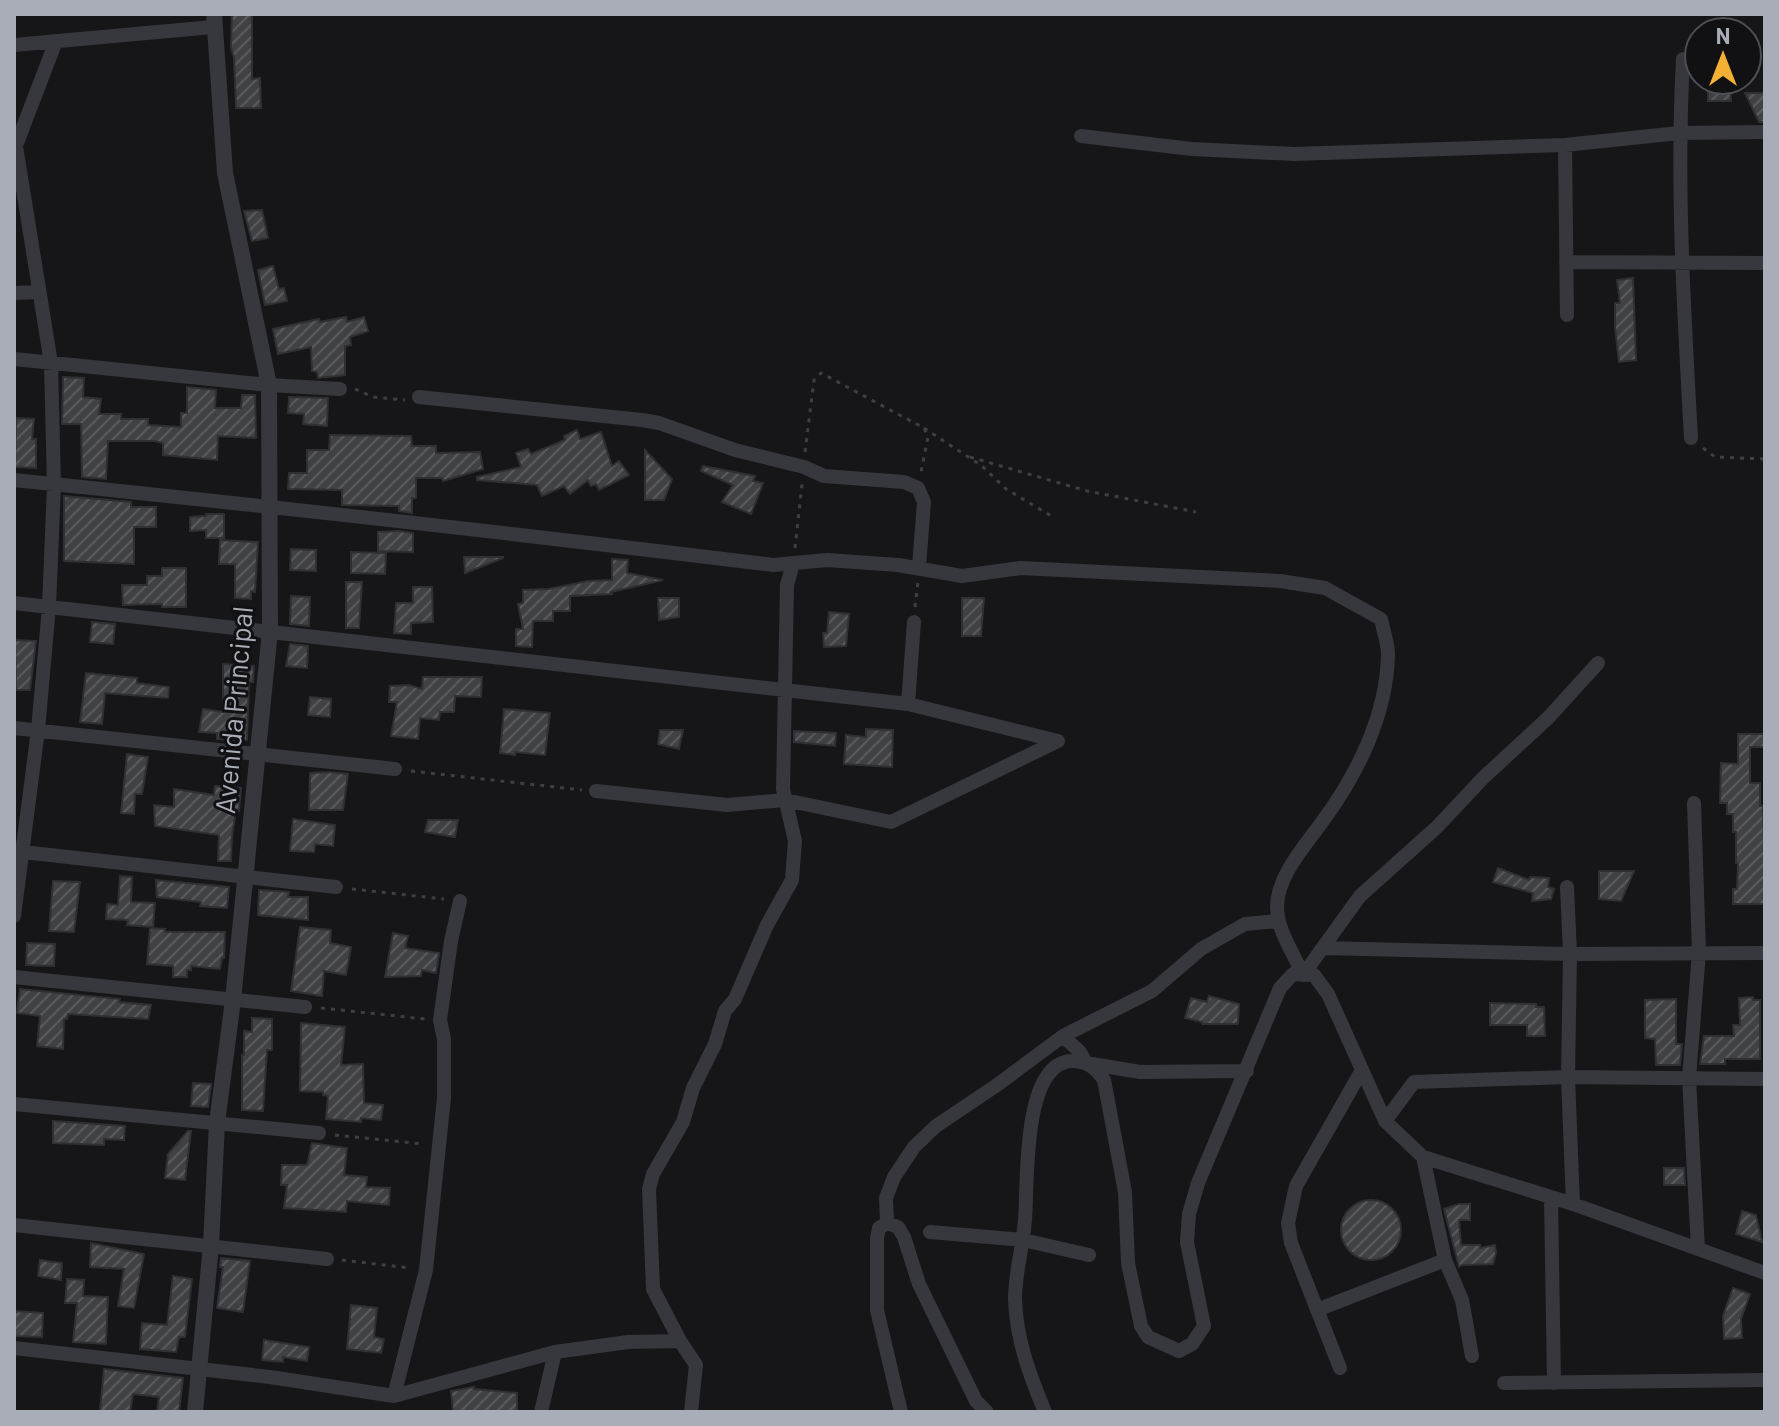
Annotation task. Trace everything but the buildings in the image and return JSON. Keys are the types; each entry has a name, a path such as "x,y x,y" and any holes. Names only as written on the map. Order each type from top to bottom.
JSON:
{"street":[{"path":"14,45 214,20"},
{"name":"Avenida Principal","path":"195,1412 211,1245 217,1123 233,1000 270,631 269,385 225,173 214,20"},
{"path":"14,916 19,852 38,730 49,607 54,485 51,363 17,168 15,138 56,41"},
{"path":"1683,59 1679,133 1681,263 1691,438"},
{"path":"1081,136 1192,149 1294,154 1565,145 1679,133 1765,132"},
{"path":"1565,145 1567,315"},
{"path":"1566,262 1765,263"},
{"path":"14,293 39,292"},
{"path":"14,359 269,385 340,389"},
{"path":"419,397 642,420 735,450 804,467 824,476 904,482 918,488 924,502 919,567"},
{"path":"14,480 269,509 430,523 773,565 827,560 919,567 962,576 1021,568 1280,581 1325,588 1381,619 1388,651 1385,687 1371,736 1335,806 1285,877 1276,903 1277,921 1303,975"},
{"path":"691,1412 696,1365 653,1289 649,1189 653,1174 683,1122 693,1088 715,1044 725,1011 735,999 767,925 792,880 795,841 785,800 787,585 793,564"},
{"path":"14,603 908,704 1058,741 891,822 785,800 727,805 596,791"},
{"path":"908,704 914,622"},
{"path":"1303,975 1360,896 1437,827 1483,778 1548,718 1598,663"},
{"path":"14,728 395,769"},
{"path":"1694,803 1699,952 1689,1078 1698,1249"},
{"path":"19,852 336,887"},
{"path":"1567,887 1570,954 1568,1077 1573,1204"},
{"path":"394,1396 426,1270 444,1098 444,1039 440,1020 460,901"},
{"path":"887,1223 886,1198 894,1177 914,1147 936,1126 1063,1036 1152,991 1201,949 1245,924 1277,921"},
{"path":"1323,948 1570,954 1765,953"},
{"path":"1063,1036 1104,1080 1125,1192 1128,1263 1141,1326 1148,1337 1179,1351 1192,1344 1204,1326 1187,1242 1189,1214 1198,1183 1280,988 1293,974 1314,975 1328,994 1385,1121 1423,1157 1573,1204 1763,1275"},
{"path":"14,977 305,1007"},
{"path":"1045,1412 1024,1352 1015,1296 1023,1240 1027,1167 1040,1086 1054,1068 1069,1061 1140,1072 1247,1071"},
{"path":"1340,1368 1291,1243 1288,1223 1296,1186 1362,1070"},
{"path":"1385,1121 1414,1082 1568,1077 1765,1079"},
{"path":"14,1104 319,1133"},
{"path":"1423,1157 1445,1260 1462,1300 1472,1356"},
{"path":"1551,1197 1554,1383"},
{"path":"887,1223 879,1228 877,1238 877,1310 901,1412"},
{"path":"887,1223 898,1227 904,1237 919,1284 976,1401 987,1412"},
{"path":"14,1225 327,1259"},
{"path":"930,1232 1023,1240 1089,1255"},
{"path":"1317,1310 1445,1260"},
{"path":"14,1348 270,1377 394,1396 555,1352 628,1342 680,1341"},
{"path":"541,1412 555,1352"},
{"path":"1504,1383 1765,1380"}],"path":[{"path":"793,564 814,380 821,373 924,428 970,457 1006,489 1053,517"},
{"path":"340,389 350,386 373,397 393,400 419,397"},
{"path":"918,488 928,437 924,428"},
{"path":"1691,438 1715,457 1765,459"},
{"path":"970,457 1087,491 1196,512"},
{"path":"914,622 919,567"},
{"path":"395,769 596,791"},
{"path":"336,887 460,901"},
{"path":"305,1007 440,1020"},
{"path":"319,1133 437,1145"},
{"path":"327,1259 426,1270"}]}
